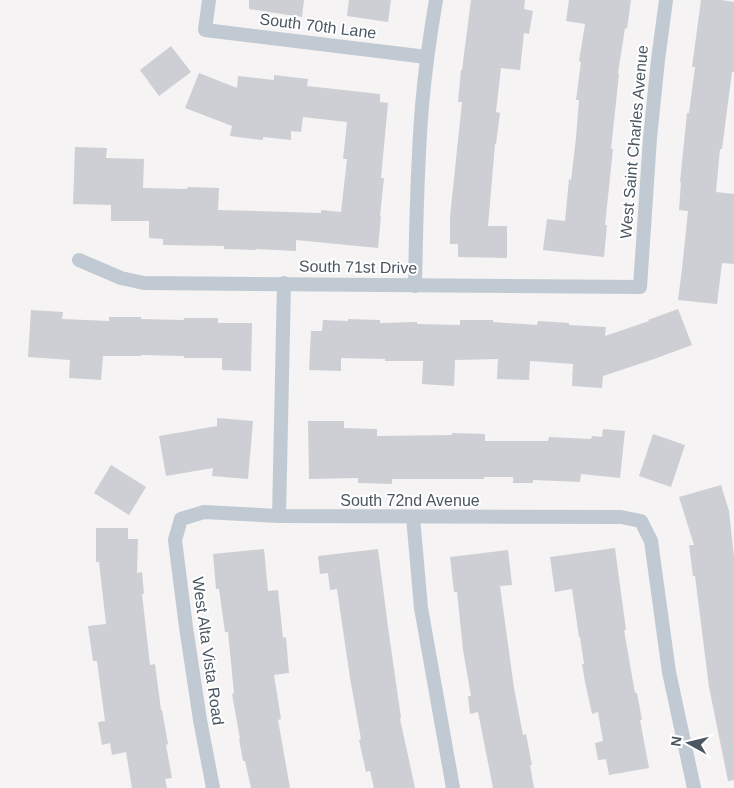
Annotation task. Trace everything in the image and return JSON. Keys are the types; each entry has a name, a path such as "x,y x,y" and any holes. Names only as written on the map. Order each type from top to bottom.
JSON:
{"street":[{"name":"South 70th Lane","path":"209,0 205,30 427,57"},
{"path":"415,286 417,184 422,105 436,0"},
{"name":"West Saint Charles Avenue","path":"640,287 650,138 666,0"},
{"name":"South 71st Drive","path":"79,260 121,278 144,283 640,287"},
{"path":"279,516 284,283"},
{"name":"South 72nd Avenue","path":"181,519 204,512 279,516 413,518 621,517 641,521 651,541 669,672 694,788"},
{"path":"413,518 421,608 453,788"},
{"name":"West Alta Vista Road","path":"181,519 175,540 200,720 213,788"}],"building":[{"path":"249,0 304,0 302,17 249,9"},
{"path":"349,0 391,0 388,22 347,16"},
{"path":"471,0 525,0 524,9 533,11 529,34 524,33 520,70 501,68 496,112 500,113 495,144 488,226 507,226 507,258 458,257 458,244 450,244 450,217 462,102 458,102"},
{"path":"569,0 631,0 618,73 604,257 543,250 547,219 565,221 569,179 571,180 576,138 579,100 576,100 581,62 579,61 585,24 566,21"},
{"path":"701,0 734,2 734,72 732,72 722,149 720,149 716,192 734,194 734,264 722,263 717,304 678,300 688,211 679,210 680,182 687,113 689,113 695,67 692,67"},
{"path":"171,46 191,72 159,96 140,70"},
{"path":"199,73 237,88 238,76 274,80 274,75 308,79 307,86 380,94 380,102 388,103 381,178 384,178 378,248 296,240 296,251 224,249 224,246 163,245 163,239 149,238 149,221 111,221 111,205 73,204 75,147 107,148 106,158 144,159 143,188 219,188 218,210 321,213 321,210 341,212 347,159 343,159 347,122 303,117 301,132 291,131 291,140 263,137 263,140 230,136 232,126 185,108"},
{"path":"678,309 692,345 603,376 602,388 572,386 573,364 530,361 529,380 497,379 498,359 455,360 454,386 422,384 423,361 341,358 341,371 309,370 311,331 322,331 323,320 380,320 380,323 417,322 417,324 460,325 460,320 493,320 493,322 537,325 538,321 606,327 605,336"},
{"path":"31,310 63,312 62,319 109,321 109,317 184,320 184,318 218,318 218,323 252,323 251,371 222,370 222,358 141,355 103,356 101,380 69,378 70,360 28,357"},
{"path":"217,418 253,421 248,479 212,476 213,468 166,476 159,436 217,426"},
{"path":"308,421 344,421 344,428 377,429 377,436 452,435 452,433 485,434 485,441 548,441 549,437 591,439 592,436 602,437 603,429 625,431 620,478 581,474 580,482 533,480 533,483 513,483 513,477 484,477 484,479 392,479 392,484 358,483 358,478 309,479"},
{"path":"653,434 685,445 671,487 639,476"},
{"path":"111,465 146,487 129,515 94,493"},
{"path":"721,485 729,511 734,557 734,780 728,781 709,687 695,576 693,576 689,545 694,545 679,497"},
{"path":"96,528 128,528 128,539 138,539 137,573 142,572 144,594 142,594 150,665 155,664 172,778 165,779 167,788 132,788 126,752 112,755 110,743 102,745 98,722 105,721 97,661 93,661 88,626 106,624 99,562 96,562"},
{"path":"615,548 626,630 624,630 635,693 637,693 642,720 640,720 649,768 609,775 606,759 598,760 595,743 603,741 598,712 592,714 585,682 582,664 584,664 572,589 555,592 550,557"},
{"path":"264,549 268,591 278,590 283,638 286,637 289,673 274,675 281,719 278,720 290,788 251,788 245,761 243,761 232,694 234,693 228,632 225,632 219,589 216,589 213,554"},
{"path":"378,549 400,719 415,788 374,788 370,771 366,772 359,740 361,739 337,589 330,590 328,573 320,574 318,556"},
{"path":"508,550 512,585 500,586 514,688 523,735 526,734 534,788 493,788 478,712 470,714 468,696 471,696 463,650 457,592 454,592 450,557"}]}
